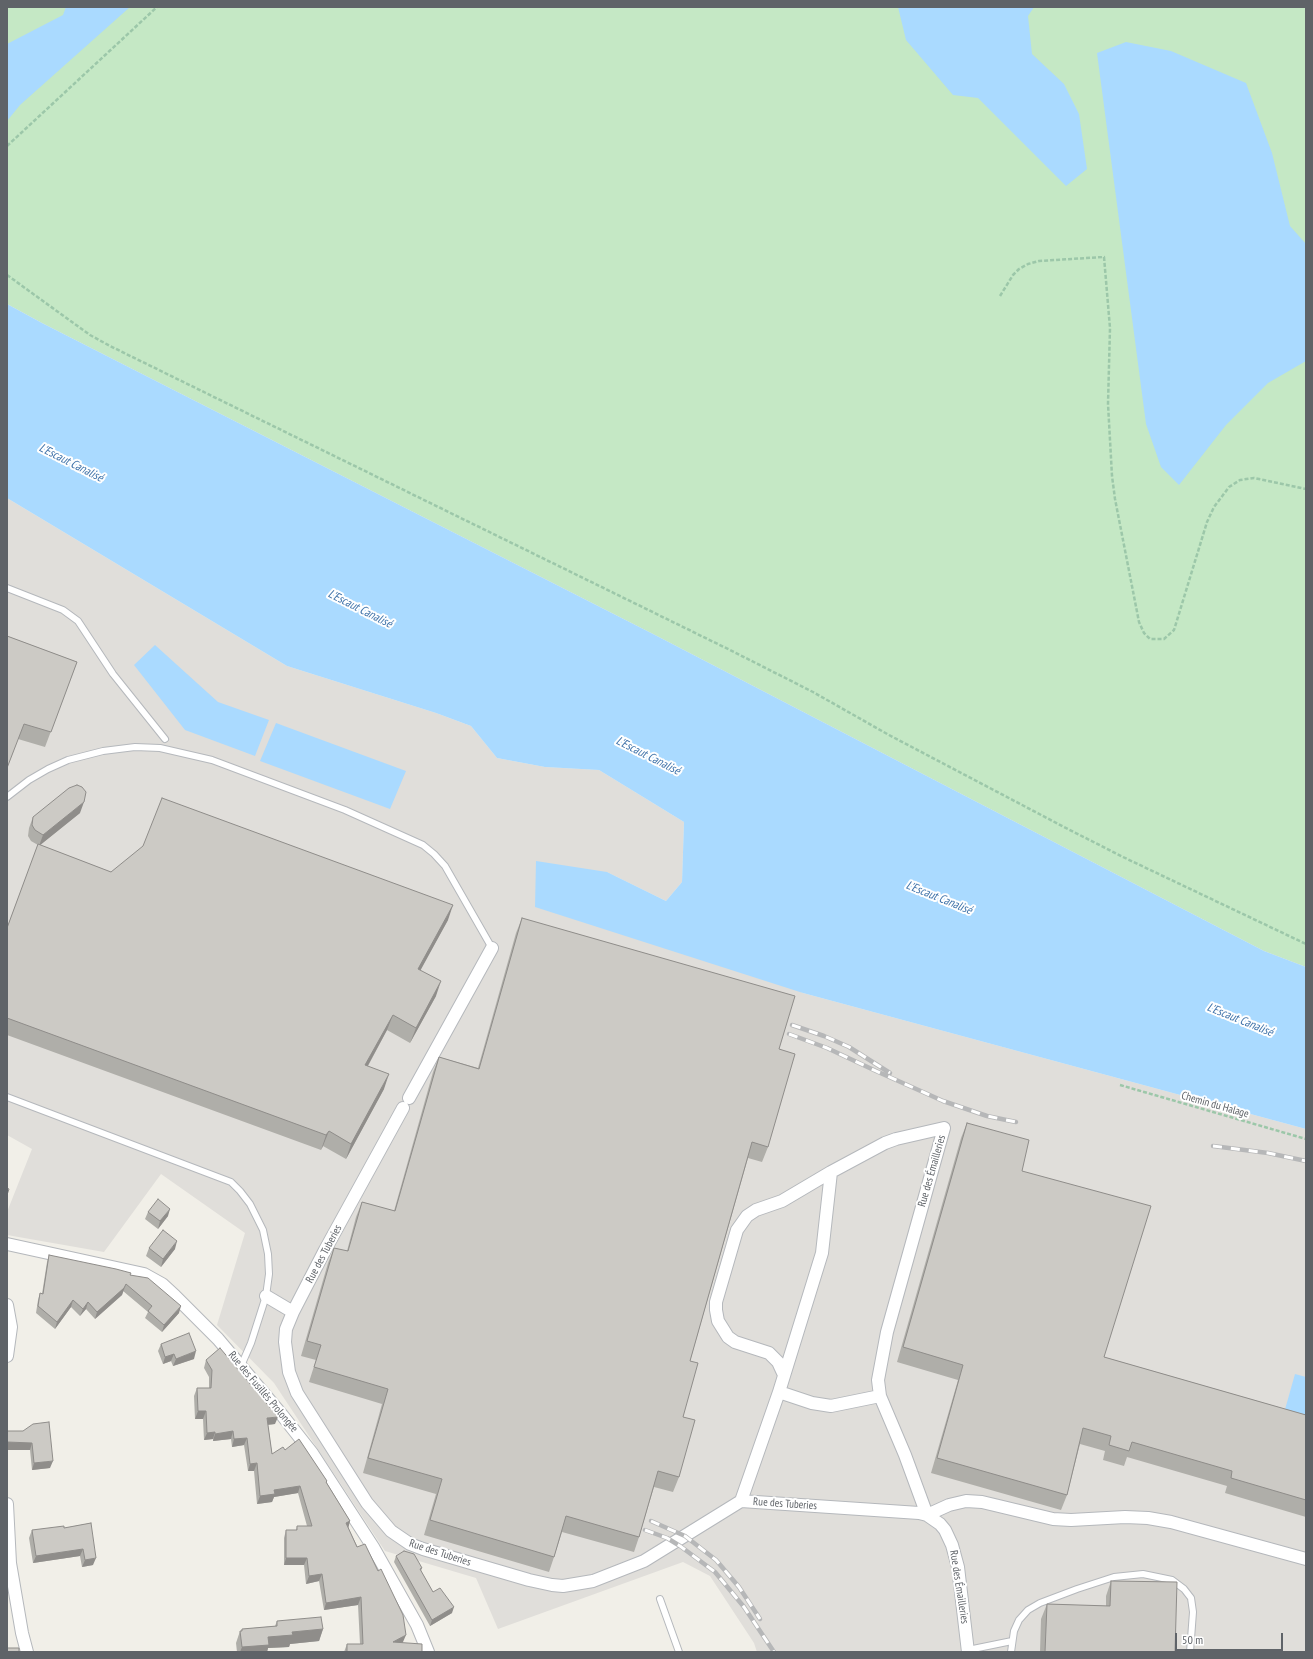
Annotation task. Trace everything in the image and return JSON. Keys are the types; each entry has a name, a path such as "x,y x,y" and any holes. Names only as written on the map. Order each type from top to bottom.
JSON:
{"street":[{"name":"Rue des Tuberies","path":"492,948 323,1254 293,1312 286,1329 285,1342 289,1372 297,1393 377,1516 394,1533 416,1547 540,1583 552,1586 569,1586 593,1581 644,1562 741,1501 911,1512 927,1515"},
{"name":"Rue des Émailleries","path":"831,1172 885,1143 944,1128 885,1340 878,1385 880,1396 905,1455 927,1515 940,1524 945,1530 952,1545 958,1567 968,1651"},
{"path":"784,1375 778,1362 769,1353 739,1343 728,1337 718,1321 716,1302 737,1230 746,1216 756,1210 782,1200 831,1172"},
{"path":"741,1501 779,1392 822,1253 831,1172"},
{"name":"Rue des Fusillés Prolongée","path":"7,1244 133,1271 150,1277 175,1296 218,1339 298,1435 324,1471 384,1566 417,1625 428,1652"},
{"path":"266,1296 293,1312"},
{"path":"7,1305 11,1327 7,1356"},
{"path":"779,1392 812,1403 831,1406 880,1396"},
{"path":"927,1515 949,1505 966,1501 982,1502 1053,1519 1071,1520 1125,1516 1148,1518 1171,1522 1306,1559"},
{"path":"7,1504 10,1563 22,1634 27,1652"}],"lane":[{"path":"7,588 63,610 78,621 113,674 165,739"},
{"path":"7,797 29,780 58,764 78,757 114,749 135,747 160,748 212,760 346,810 423,845 445,866 492,948"},
{"path":"7,1097 231,1182 240,1190 250,1204 263,1230 268,1259 268,1283 266,1296 251,1343 240,1366"},
{"path":"1011,1652 1012,1641 1018,1620 1028,1610 1040,1603 1077,1589 1114,1578 1143,1574 1172,1580 1184,1589 1191,1598 1193,1612 1190,1652"},
{"path":"660,1599 679,1652"},
{"path":"968,1651 1012,1641"}],"path":[{"path":"7,146 157,7"},
{"path":"1000,296 1013,275 1019,269 1028,264 1039,261 1104,257 1110,328 1108,416 1112,482 1139,622 1144,633 1150,639 1164,639 1174,630 1208,522 1214,507 1228,487 1240,480 1254,478 1306,489"},
{"path":"7,275 90,335 110,346 730,650 813,692 889,735 1071,830 1306,944"},
{"name":"Chemin du Halage","path":"1120,1085 1306,1139"}],"shaded area":[{"path":"7,498 287,666 436,713 471,726 497,758 545,767 599,770 684,822 682,882 666,901 607,872 803,993 1306,1129 1306,1652 757,1652 754,1643 710,1576 683,1562 498,1629 476,1578 385,1551 274,1383 217,1325 245,1233 161,1174 104,1252 7,1235 7,1212 32,1149 7,1135"}],"green space":[{"path":"7,7 1306,7 1306,967 1264,951 655,635 7,304"}],"water":[{"path":"66,7 130,7 20,105 7,121 7,44 63,15"},
{"path":"898,7 1034,7 1028,16 1032,54 1064,84 1079,114 1087,169 1066,186 978,98 953,95 906,40"},
{"path":"1126,42 1171,51 1246,83 1272,153 1290,226 1306,244 1306,361 1268,383 1226,425 1179,485 1161,467 1146,424 1097,53"},
{"name":"L'Escaut Canalisé","path":"7,304 655,635 1264,951 1306,967 1306,1129 803,993 535,907 536,861 607,872 666,901 682,882 684,822 599,770 545,767 497,758 471,726 436,713 287,666 7,498"},
{"path":"155,645 218,702 269,720 255,756 185,730 134,665"},
{"path":"276,723 406,771 390,809 260,761"},
{"path":"1295,1374 1306,1377 1306,1420 1284,1413"}],"building":[{"path":"7,636 77,662 51,732 24,724 7,768"},
{"path":"77,785 82,787 86,792 84,802 43,835 35,830 32,825 33,817 69,788"},
{"path":"162,798 453,905 418,969 441,981 416,1028 393,1015 365,1065 389,1074 351,1144 329,1131 326,1135 7,1018 7,928 38,844 111,872 143,846"},
{"path":"522,918 795,996 779,1049 795,1054 768,1147 752,1142 690,1361 698,1363 683,1417 695,1420 679,1477 658,1471 639,1537 566,1516 554,1557 430,1520 442,1479 368,1458 388,1389 314,1367 321,1345 307,1341 334,1248 348,1251 362,1202 395,1211 439,1057 479,1069"},
{"path":"967,1123 1029,1140 1022,1171 1151,1206 1104,1357 1306,1415 1306,1500 1231,1478 1232,1471 1132,1442 1129,1451 1109,1445 1111,1436 1083,1428 1067,1495 937,1458 963,1365 903,1347"},
{"path":"158,1199 170,1209 160,1221 148,1212"},
{"path":"163,1230 177,1241 163,1259 149,1248"},
{"path":"49,1255 116,1269 131,1273 130,1275 148,1278 181,1306 164,1325 148,1311 152,1306 126,1284 124,1288 97,1312 88,1302 83,1309 73,1300 57,1322 38,1306 40,1293 43,1294"},
{"path":"189,1333 196,1351 176,1359 174,1354 165,1357 161,1344"},
{"path":"220,1348 278,1417 267,1418 272,1454 283,1447 285,1450 299,1439 327,1481 326,1482 350,1521 346,1523 357,1547 365,1544 378,1571 381,1569 403,1615 406,1635 393,1642 422,1644 422,1652 347,1652 347,1644 363,1644 361,1597 326,1603 322,1574 309,1576 307,1558 286,1558 286,1530 297,1530 297,1526 312,1526 300,1486 274,1490 275,1494 260,1496 257,1463 250,1464 247,1438 234,1439 233,1431 215,1434 215,1432 207,1433 206,1411 198,1411 197,1388 211,1388 212,1370 206,1360"},
{"path":"49,1422 53,1461 34,1463 32,1443 7,1442 7,1431 23,1431 33,1424"},
{"path":"91,1523 96,1558 85,1560 83,1549 36,1556 32,1530 64,1526 64,1528"},
{"path":"404,1551 414,1554 422,1568 420,1569 433,1592 440,1588 454,1607 432,1620 396,1556"},
{"path":"1111,1581 1177,1582 1175,1652 1045,1652 1047,1604 1110,1606"},
{"path":"321,1617 323,1629 292,1632 293,1635 268,1637 269,1645 242,1647 240,1631 242,1631 242,1629 277,1626 277,1621"},
{"path":"7,1648 19,1648 19,1652 7,1652"}],"railway":[{"path":"792,1025 824,1036 849,1047 890,1073"},
{"path":"789,1034 827,1048 943,1101 987,1116 1016,1122"},
{"path":"1213,1146 1268,1153 1306,1161"},
{"path":"651,1521 685,1536 716,1560 739,1587 760,1619"},
{"path":"645,1530 667,1538 715,1572 744,1607 774,1652"}]}
